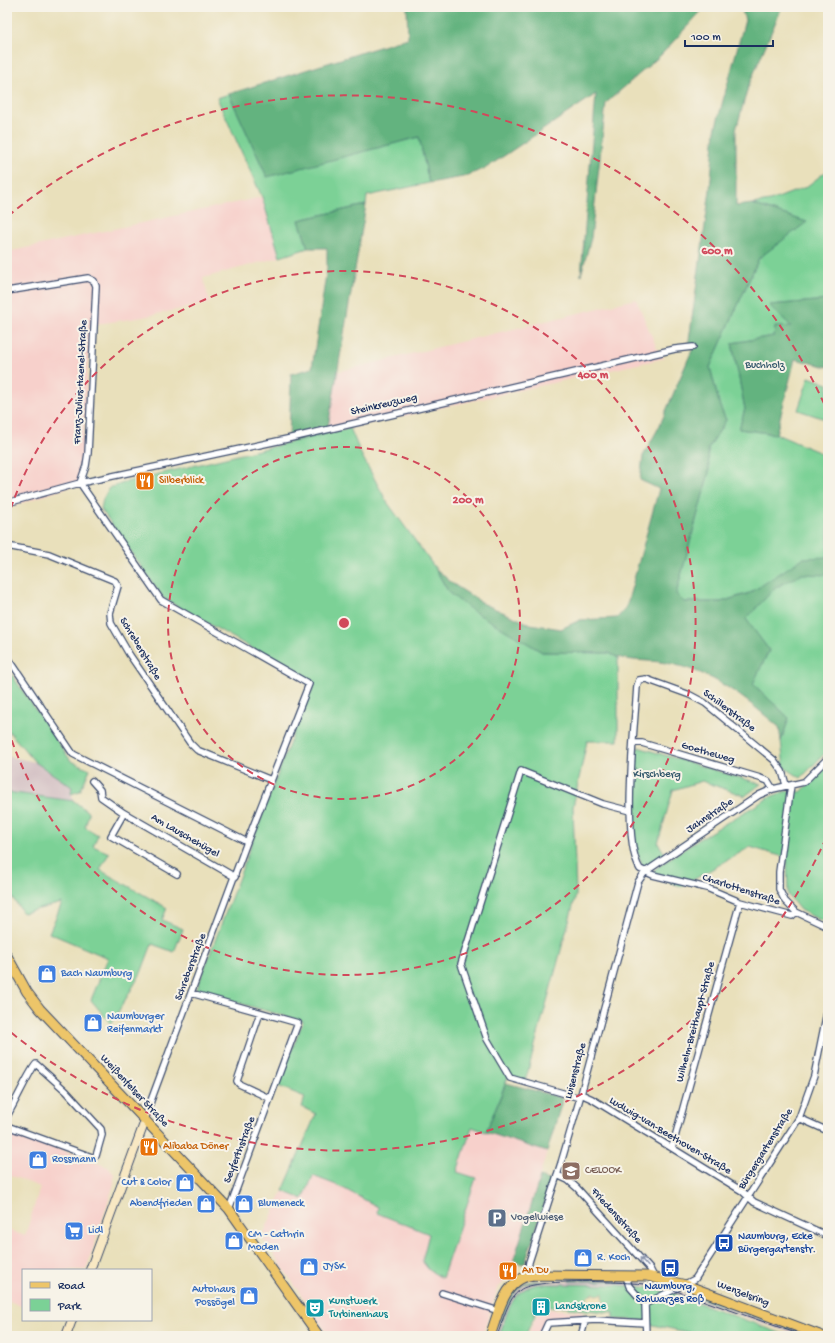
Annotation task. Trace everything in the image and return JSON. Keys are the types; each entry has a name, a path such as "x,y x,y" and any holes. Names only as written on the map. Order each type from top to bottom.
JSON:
{"main road":[{"name":"Weißenfelser Straße","path":"7,956 34,1001 229,1209 319,1336"},
{"path":"90,1269 145,1121"},
{"path":"490,1336 499,1311 511,1286 527,1276"},
{"name":"Wenzelsring","path":"527,1276 654,1277 686,1285 822,1336"},
{"path":"66,1336 72,1321"}],"street":[{"name":"Franz-Julius-Haenel-Straße","path":"7,291 88,278 94,281 96,286 88,453 86,466 80,483"},
{"name":"Steinkreuzweg","path":"7,503 80,483 287,439 553,376 676,349 693,347"},
{"name":"Schreberstraße","path":"80,483 161,600 309,684 247,842 149,1106 145,1121"},
{"name":"Schreberstraße","path":"7,546 49,554 115,581 118,586 110,613 113,627 129,654 190,743 197,750 271,780"},
{"path":"8,659 73,754 247,842"},
{"name":"Schillerstraße","path":"634,743 637,686 639,680 646,679 690,695 706,703 774,760 782,771 789,785"},
{"path":"634,743 630,811 631,836 637,865 644,872"},
{"name":"Goetheweg","path":"634,743 760,778 768,781 774,789"},
{"name":"Jahnstraße","path":"644,872 759,795 774,789 804,782 828,758"},
{"path":"580,1096 514,1080 507,1075 484,1034 461,964 521,771 603,804 630,811"},
{"name":"Am Lauschehügel","path":"92,781 100,790 101,797 124,813 235,877"},
{"path":"789,785 779,881 782,895 790,907 796,912"},
{"path":"124,813 110,836 177,874"},
{"name":"Charlottenstraße","path":"644,872 707,888 740,902 792,916 796,912 828,928"},
{"name":"Luisenstraße","path":"527,1276 529,1262 557,1175 580,1096 632,900 638,882 644,872"},
{"name":"Wilhelm-Breithaupt-Straße","path":"672,1148 740,902"},
{"name":"Seyferthstraße","path":"191,994 298,1023 229,1209"},
{"name":"Bürgergartenstraße","path":"646,1304 686,1285 697,1276 799,1118 814,1076 828,1006"},
{"path":"260,1013 237,1080 239,1084 269,1098"},
{"path":"7,1116 21,1092 32,1066 36,1064 66,1091 101,1129 102,1135 96,1156 92,1157 7,1126"},
{"name":"Ludwig-van-Beethoven-Straße","path":"580,1096 592,1099 742,1191 754,1202 828,1236"},
{"path":"799,1118 828,1130"},
{"name":"Friedensstraße","path":"557,1175 568,1180 577,1188 650,1269 654,1277"},
{"path":"626,1276 629,1286 646,1304 646,1336"},
{"path":"442,1293 499,1311"},
{"path":"542,1336 548,1323 585,1322 596,1320 645,1323"},
{"path":"581,1336 585,1322"}],"shaded area":[{"path":"262,197 280,257 203,278 210,303 138,318 90,325 81,483 7,508 7,252"},
{"path":"636,299 659,353 665,358 327,433 337,372"},
{"path":"7,756 35,762 72,787 71,794 74,801 7,792"},
{"path":"472,1127 547,1152 514,1259 519,1264 516,1270 498,1288 482,1336 329,1336 262,1237 283,1191 303,1199 313,1176 339,1186 379,1207 377,1213 391,1218 457,1172"},
{"path":"7,1129 108,1167 114,1174 114,1184 86,1269 22,1269 22,1307 7,1300 7,1229 25,1236 40,1187 7,1174"},
{"path":"535,1282 641,1282 657,1284 808,1336 799,1336 655,1286 540,1284 522,1290 513,1301 499,1336 495,1336 511,1298 521,1287"},
{"path":"544,1304 546,1309 583,1311 582,1320 545,1319 538,1336 527,1336 537,1314 535,1309 538,1305"}],"green space":[{"path":"407,7 705,7 661,55 606,103 591,238 581,275 596,94 486,168 463,177 429,183 419,137 267,177 229,94 408,38"},
{"path":"741,7 782,7 748,87 736,130 736,206 752,204 807,222 759,258 710,367 720,407 726,420 708,449 709,472 676,594 684,602 721,602 750,593 803,558 828,557 828,575 802,574 775,588 746,619 769,650 753,684 789,718 781,741 779,727 753,705 727,687 698,672 666,663 629,660 609,653 542,652 473,611 449,593 435,568 453,584 484,604 530,624 561,629 580,620 617,618 626,608 659,489 640,480 643,456 659,427 693,348 688,347 710,190 715,130 745,20"},
{"path":"229,94 267,176 419,137 429,183 367,196 366,205 299,220 308,248 280,257 262,197 217,98"},
{"path":"828,170 828,300 770,305 791,326 774,336 732,343 745,409 739,429 776,434 828,456 828,750 801,778 784,767 781,741 789,718 752,683 769,651 746,619 749,593 721,602 684,602 676,594 709,472 708,449 726,420 720,407 710,367 759,258 806,222 752,204 770,201 806,187"},
{"path":"366,205 327,433 289,441 291,374 312,368 327,268 327,248 308,248 299,220"},
{"name":"Buchholz","path":"828,300 828,367 795,359 776,434 739,429 745,409 732,343 774,336 775,327 791,326 769,305"},
{"path":"809,377 828,384 828,420 798,410"},
{"path":"350,428 361,454 387,502 435,568 449,593 542,652 609,653 618,658 618,741 587,741 573,807 576,895 525,1082 508,1077 486,1132 472,1127 457,1172 476,1178 442,1278 429,1270 422,1261 429,1234 377,1213 378,1207 339,1186 313,1176 303,1199 283,1191 316,1114 302,1107 305,1097 278,1086 303,1021 196,991 307,697 312,691 310,681 163,598 101,509 103,499 109,488 130,481"},
{"path":"7,668 71,761 90,769 80,791 71,794 72,787 35,762 7,729"},
{"name":"Kirschberg","path":"638,747 761,784 745,796 702,781 673,790 658,843 665,854 644,868 638,855 633,823 633,797"},
{"path":"828,764 828,924 800,910 788,895 787,858 750,847 681,887 653,874 655,869 689,845 770,797 786,791 801,792"},
{"path":"7,792 74,801 89,813 85,827 98,835 93,846 109,853 100,870 167,908 162,920 183,929 174,952 152,944 141,973 111,1024 91,1000 108,958 49,933 62,903 23,913 7,890"},
{"path":"506,1083 563,1098 547,1152 486,1132"},
{"path":"540,1177 552,1181 525,1263 519,1264 514,1259"},
{"path":"540,1281 525,1284 517,1290 511,1298 499,1324 503,1310 510,1296 520,1286 527,1283"},
{"path":"569,1281 617,1281 620,1282"},
{"path":"540,1284 618,1285 653,1288 675,1294 788,1336 705,1336 649,1324 649,1321 614,1319 614,1313 569,1308 568,1306 547,1307 545,1301 532,1305 535,1315 525,1336 499,1336 512,1302 523,1290 530,1286"},
{"path":"698,1295 811,1336 697,1297"}],"sand":[{"path":"593,1293 597,1295 603,1294 604,1303 594,1305 588,1302 587,1298 590,1295 593,1295"}],"tram line":[{"path":"497,1336 506,1311 512,1299 520,1290 545,1283 566,1282 611,1282 662,1286 804,1336"}],"place":[{"name":"Silberblick","path":"145,481"},
{"name":"Bach Naumburg","path":"47,974"},
{"name":"Naumburger Reifenmarkt","path":"93,1023"},
{"name":"Alibaba Döner","path":"149,1147"},
{"name":"Rossmann","path":"38,1160"},
{"name":"CELOOK","path":"571,1171"},
{"name":"Cut & Color","path":"185,1183"},
{"name":"Abendfrieden","path":"206,1204"},
{"name":"Blumeneck","path":"244,1204"},
{"name":"Vogelwiese","path":"497,1218"},
{"name":"Lidl","path":"74,1231"},
{"name":"CM - Cathrin Moden","path":"234,1241"},
{"name":"Naumburg, Ecke Bürgergartenstr.","path":"724,1243"},
{"name":"R. Koch","path":"583,1258"},
{"name":"JYSK","path":"309,1267"},
{"name":"Naumburg, Schwarzes Roß","path":"670,1268"},
{"name":"An Du","path":"508,1271"},
{"name":"Autohaus Possögel","path":"249,1296"},
{"name":"Landskrone","path":"541,1307"},
{"name":"Kunstwerk Turbinenhaus","path":"315,1308"}]}
